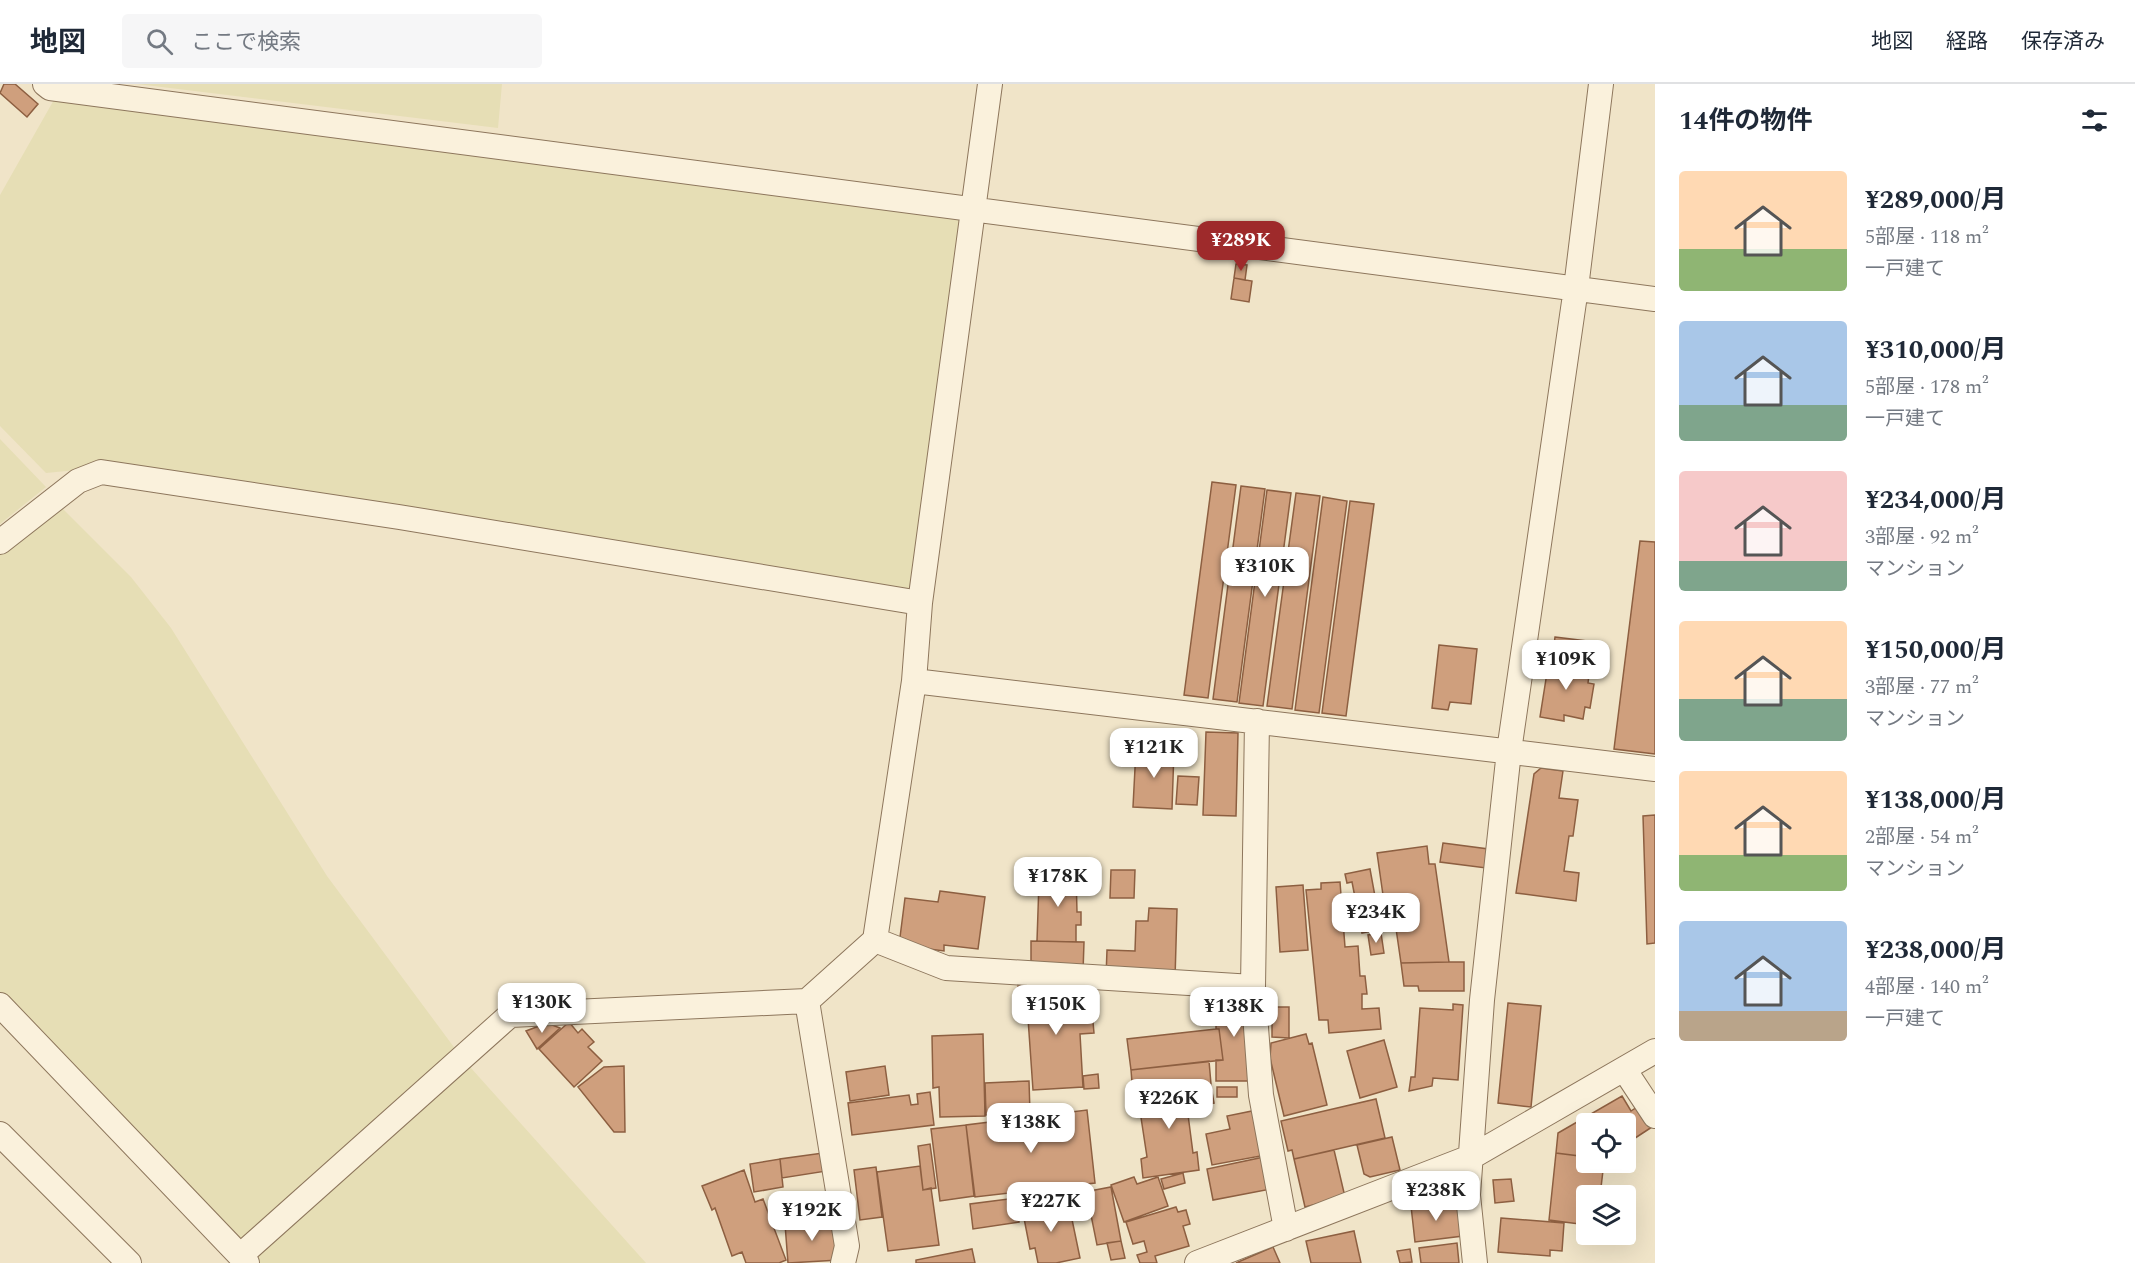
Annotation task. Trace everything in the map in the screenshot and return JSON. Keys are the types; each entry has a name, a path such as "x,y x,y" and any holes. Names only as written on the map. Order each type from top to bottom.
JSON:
{"street":[{"path":"45,84 50,88 1655,298"},
{"path":"0,1005 244,1260 510,1016 807,1001 875,940 914,681 920,603 990,84"},
{"path":"1475,1263 1468,1195 1473,1156 1482,1000 1509,751 1576,288 1601,84"},
{"path":"0,542 78,481 101,472 399,517 920,603"},
{"path":"914,681 1655,769"},
{"path":"1257,722 1254,987 1261,1095 1286,1229"},
{"path":"875,940 946,968 1254,987"},
{"path":"807,1001 847,1246 843,1263"},
{"path":"1197,1263 1473,1156 1655,1051"},
{"path":"1624,1069 1655,1116"},
{"path":"0,1134 129,1263"}],"shaded area":[{"path":"137,84 502,84 498,128"},
{"path":"55,98 973,209 920,603 87,469 46,473 0,426 0,195"},
{"path":"0,439 46,487 0,524"},
{"path":"54,500 131,577 171,628 327,876 462,1058 646,1263 247,1263 0,1005 0,542"}],"building":[{"path":"4,84 15,84 38,104 27,117 0,93"},
{"path":"1236,264 1247,265 1245,280 1234,278"},
{"path":"1234,278 1252,281 1249,302 1231,299"},
{"path":"1212,482 1236,485 1208,698 1184,695"},
{"path":"1241,486 1265,489 1237,702 1213,699"},
{"path":"1267,490 1291,493 1263,706 1239,703"},
{"path":"1296,493 1320,496 1292,709 1267,706"},
{"path":"1323,497 1347,501 1319,713 1295,710"},
{"path":"1350,501 1374,504 1346,716 1322,713"},
{"path":"1640,541 1655,542 1655,754 1614,749"},
{"path":"1555,637 1603,643 1602,658 1553,653"},
{"path":"1439,645 1477,649 1471,704 1450,702 1448,710 1432,708"},
{"path":"1549,660 1590,667 1588,683 1594,684 1590,708 1585,707 1583,719 1564,715 1564,721 1540,717"},
{"path":"1206,732 1238,733 1236,816 1203,815"},
{"path":"1136,749 1174,750 1172,809 1133,807"},
{"path":"1541,768 1563,771 1559,798 1578,800 1573,836 1569,836 1564,871 1579,873 1576,901 1516,893 1534,774"},
{"path":"1178,776 1199,777 1197,805 1176,804"},
{"path":"1655,815 1655,943 1647,944 1643,816"},
{"path":"1443,843 1496,850 1494,869 1440,862"},
{"path":"1427,846 1429,864 1435,864 1449,962 1401,963 1393,908 1385,909 1377,853"},
{"path":"1370,869 1381,929 1362,933 1352,882 1347,883 1345,874"},
{"path":"1111,870 1135,870 1134,898 1110,898"},
{"path":"1042,872 1076,873 1077,912 1081,912 1081,925 1076,925 1076,942 1037,941 1039,882 1042,882"},
{"path":"1340,882 1345,947 1358,946 1360,976 1365,976 1367,994 1362,994 1362,1009 1379,1008 1381,1029 1329,1033 1328,1020 1319,1020 1306,890 1321,889 1321,883"},
{"path":"1303,885 1308,950 1280,952 1276,887"},
{"path":"940,891 985,897 978,949 944,945 944,951 899,945 905,898 938,902"},
{"path":"1149,908 1177,909 1175,979 1106,977 1107,950 1135,951 1136,921 1148,921"},
{"path":"1381,933 1384,953 1371,955 1368,935"},
{"path":"1031,941 1084,942 1083,972 1031,961"},
{"path":"1464,962 1464,991 1419,991 1418,986 1404,986 1401,963"},
{"path":"1018,986 1070,988 1071,1001 1091,1000 1094,1033 1080,1034 1083,1087 1033,1090 1027,1004 1019,1004"},
{"path":"1216,997 1250,997 1249,1081 1216,1081 1216,1060 1223,1060 1219,1029 1216,1029"},
{"path":"1508,1003 1541,1006 1531,1107 1498,1103"},
{"path":"1453,1004 1463,1005 1458,1080 1433,1078 1432,1086 1409,1091 1411,1077 1415,1077 1420,1008 1453,1010"},
{"path":"1272,1007 1289,1007 1289,1038 1272,1037"},
{"path":"569,1022 578,1033 582,1029 594,1042 588,1047 602,1061 574,1087 539,1049"},
{"path":"547,1023 560,1028 537,1049 526,1031"},
{"path":"1219,1029 1223,1060 1131,1070 1127,1039"},
{"path":"983,1034 985,1116 940,1117 939,1087 933,1088 932,1036"},
{"path":"1306,1034 1309,1044 1312,1043 1327,1105 1284,1116 1270,1058 1271,1043"},
{"path":"1384,1040 1397,1087 1360,1098 1347,1051"},
{"path":"1209,1061 1211,1084 1133,1095 1131,1070"},
{"path":"624,1066 625,1132 614,1132 578,1087 604,1067"},
{"path":"885,1066 889,1095 850,1101 846,1072"},
{"path":"1098,1074 1099,1088 1084,1089 1083,1076"},
{"path":"1029,1081 1030,1113 986,1115 985,1083"},
{"path":"1211,1086 1214,1103 1187,1107 1193,1153 1197,1152 1199,1170 1143,1178 1141,1159 1147,1157 1140,1111 1130,1112 1128,1097"},
{"path":"1217,1087 1237,1087 1237,1097 1217,1097"},
{"path":"930,1092 934,1125 852,1135 848,1103 909,1095 911,1105 918,1104 917,1094"},
{"path":"1622,1096 1631,1111 1643,1103 1655,1125 1636,1137 1636,1113 1593,1113"},
{"path":"1376,1099 1385,1138 1294,1159 1292,1150 1288,1151 1281,1121"},
{"path":"1087,1110 1095,1183 975,1197 966,1125"},
{"path":"1257,1110 1266,1155 1212,1165 1206,1134 1230,1129 1227,1116"},
{"path":"1576,1123 1576,1156 1556,1153 1558,1133"},
{"path":"966,1125 974,1196 940,1201 931,1129"},
{"path":"1392,1137 1400,1170 1370,1177 1364,1174 1357,1145"},
{"path":"930,1144 936,1188 923,1190 918,1146"},
{"path":"1334,1150 1345,1197 1305,1207 1294,1159"},
{"path":"830,1152 833,1170 782,1178 780,1159"},
{"path":"1556,1153 1576,1156 1576,1173 1603,1173 1601,1185 1576,1185 1576,1224 1549,1220"},
{"path":"1264,1157 1271,1189 1213,1200 1207,1169"},
{"path":"780,1159 783,1187 754,1192 750,1164"},
{"path":"920,1166 923,1190 931,1188 939,1245 888,1251 877,1172"},
{"path":"876,1167 882,1217 860,1220 854,1170"},
{"path":"744,1170 755,1202 763,1199 786,1260 779,1263 746,1263 742,1252 732,1256 715,1208 712,1210 702,1186"},
{"path":"1183,1173 1185,1183 1164,1189 1161,1179"},
{"path":"1134,1177 1137,1184 1158,1177 1168,1206 1124,1222 1111,1185"},
{"path":"1511,1179 1514,1201 1495,1203 1493,1180"},
{"path":"1111,1187 1121,1241 1097,1245 1091,1215 1083,1216 1079,1193"},
{"path":"1016,1198 1019,1222 973,1229 970,1204"},
{"path":"1049,1202 1050,1209 1069,1205 1080,1258 1056,1263 1038,1263 1035,1248 1030,1249 1022,1208"},
{"path":"1445,1202 1446,1207 1459,1205 1463,1236 1415,1242 1411,1206"},
{"path":"1176,1207 1178,1212 1186,1210 1190,1224 1183,1226 1189,1246 1155,1256 1157,1263 1140,1263 1137,1255 1147,1252 1144,1241 1133,1244 1126,1222"},
{"path":"1501,1218 1564,1223 1562,1251 1550,1250 1550,1256 1498,1252"},
{"path":"836,1220 839,1260 788,1263 785,1224"},
{"path":"1354,1231 1361,1263 1311,1263 1306,1241"},
{"path":"1121,1241 1125,1258 1111,1260 1107,1243"},
{"path":"1457,1243 1459,1263 1421,1263 1419,1248"},
{"path":"1273,1247 1280,1263 1236,1263"},
{"path":"972,1249 975,1263 916,1263 916,1260"},
{"path":"1410,1249 1412,1262 1400,1263 1397,1251"}]}
